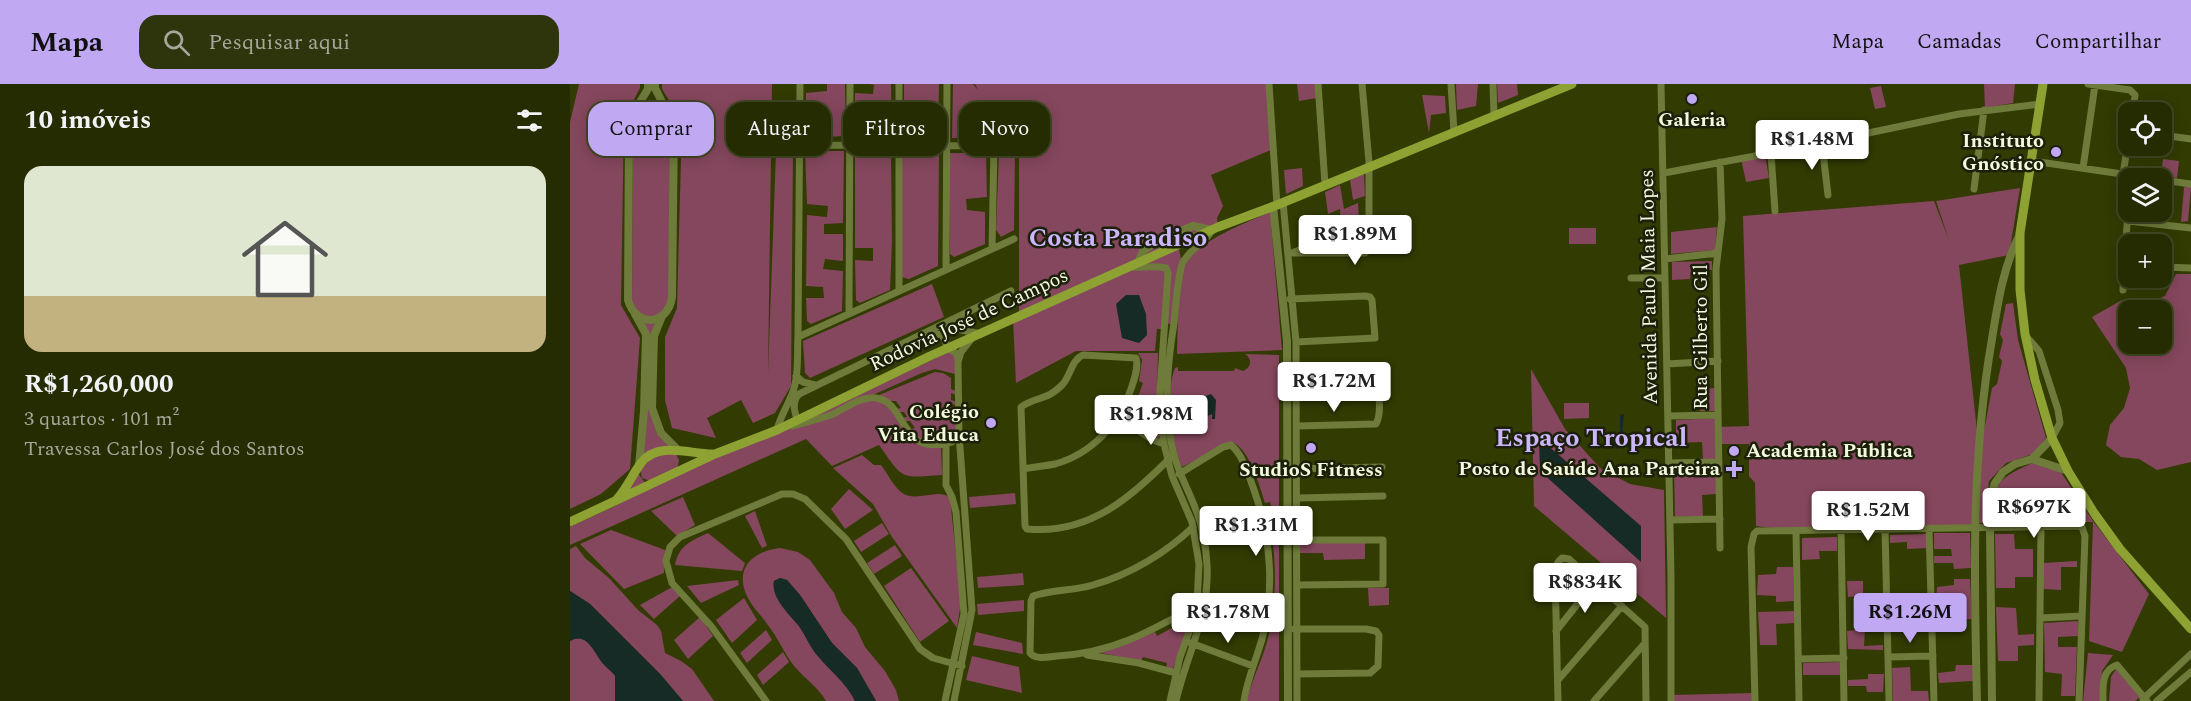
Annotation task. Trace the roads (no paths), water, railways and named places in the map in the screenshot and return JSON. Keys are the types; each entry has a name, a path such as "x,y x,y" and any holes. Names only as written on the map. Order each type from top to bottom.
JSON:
{"main road":[{"name":"Rodovia José de Campos","path":"570,522 715,454 777,430 947,348 1178,244 1494,116 1555,87 1572,84"},
{"path":"2043,84 2020,233 2020,290 2025,334 2035,380 2052,438 2068,471 2094,513 2120,549 2191,629"},
{"name":"Rodovia José de Campos","path":"614,502 630,483 639,466 654,454 678,450 715,454"},
{"path":"678,450 683,462 678,473"},
{"path":"639,466 638,473 641,480 649,484 656,483"}],"street":[{"path":"640,102 648,89 648,84"},
{"path":"655,84 662,102"},
{"path":"800,84 800,102"},
{"path":"850,84 850,102"},
{"path":"899,84 899,102"},
{"path":"947,84 947,102"},
{"path":"1269,84 1297,426 1293,469 1298,498 1293,540 1297,585 1288,701"},
{"path":"1318,84 1325,184"},
{"path":"1290,253 1367,252 1369,166 1362,84"},
{"path":"1451,84 1454,132"},
{"path":"1493,84 1494,116"},
{"path":"2088,84 2130,90 2133,92 2135,102"},
{"path":"2083,168 2095,85"},
{"name":"Avenida Paulo Maia Lopes","path":"1662,86 1671,701"},
{"path":"1664,172 1771,154 1907,124 1984,110 2040,104"},
{"path":"1974,189 1984,110"},
{"path":"2172,136 2191,139"},
{"path":"1822,144 1828,195"},
{"path":"1771,154 1775,211"},
{"path":"629,156 628,300 646,334 644,411 639,466"},
{"path":"634,314 648,320 662,316 668,311 672,297 674,156"},
{"path":"797,419 794,402 798,337 800,156"},
{"path":"849,314 850,156"},
{"path":"899,156 899,291"},
{"path":"946,156 946,270"},
{"path":"992,249 994,156"},
{"path":"2031,161 2118,174"},
{"name":"Rua Gilberto Gil","path":"1720,162 1722,219 1716,269 1720,548"},
{"path":"2172,181 2191,184"},
{"path":"1278,205 1290,253 1287,299 1296,342 1293,383 1293,629 1297,701"},
{"path":"1290,253 1369,222"},
{"path":"2137,222 2191,228"},
{"path":"1133,265 1143,251 1158,241 1193,226 1212,230 1208,238 1190,251 1182,264"},
{"path":"1977,701 1975,528 1982,394 2003,276 2009,255 2020,233"},
{"path":"1170,237 1178,244 1182,264 1166,399 1179,474 1199,518 1207,561 1206,600 1202,621 1187,657 1176,701"},
{"path":"798,337 1014,238"},
{"path":"1325,238 1331,253"},
{"path":"1158,241 1155,247 1166,268 1169,280 1161,357 1159,407 1164,444 1172,476 1185,502 1193,527 1199,564 1196,606 1170,701"},
{"path":"1665,259 1718,253"},
{"path":"1133,265 1166,268"},
{"path":"2172,267 2189,268"},
{"path":"1631,278 1665,278"},
{"path":"959,434 952,442 946,443 927,443 915,440 886,402 872,398 812,421 777,430 780,416 796,394 1011,291"},
{"path":"1287,299 1370,297 1375,338 1296,342"},
{"path":"662,316 654,336 652,408 661,433 678,450"},
{"path":"955,319 957,328"},
{"path":"1164,323 1174,323"},
{"path":"941,326 957,328 977,335 961,352 958,362"},
{"path":"927,332 941,334 947,348 956,353 958,362 961,477 972,610 954,701"},
{"path":"1992,701 1991,496 1995,483 2003,472 2015,464 2032,459 2052,438 2060,423 2039,351 2025,334"},
{"path":"1023,469 1054,464 1078,455 1099,440 1119,418 1127,403 1137,360 1132,356 1080,356 1073,364 1064,384 1054,393 1045,399 1021,407 1023,469 1026,528 1052,530 1077,524 1102,514 1123,502 1142,487 1174,454"},
{"path":"1161,357 1170,358"},
{"path":"1667,364 1718,361"},
{"path":"796,376 803,382 815,385"},
{"path":"1293,383 1375,383 1379,391 1377,422 1297,426"},
{"path":"1668,416 1718,415"},
{"path":"1119,418 1153,440 1164,444"},
{"path":"945,701 964,606 956,512 946,485 946,443"},
{"path":"1179,474 1223,447 1231,445 1237,452 1251,482 1262,512 1268,540 1270,566 1268,608 1244,701"},
{"path":"2032,459 2068,471"},
{"path":"1669,463 1719,462"},
{"path":"1293,469 1382,467"},
{"path":"946,478 961,477"},
{"path":"766,701 711,626 672,583 666,561 670,548 680,537 782,494 799,495 852,546 920,649 933,658 962,666"},
{"path":"1298,498 1383,496"},
{"path":"1670,520 1720,519"},
{"path":"1193,527 1171,545 1123,574 1093,585 1033,596 1031,601 1031,655 1036,657 1082,654 1141,637 1196,606"},
{"path":"2039,701 2041,527"},
{"path":"1755,701 1751,547 1754,534 1758,531 2082,527 2085,536 2079,701"},
{"path":"1929,529 1934,701"},
{"path":"1841,530 1844,701"},
{"path":"1885,530 1889,701"},
{"path":"1796,531 1799,701"},
{"path":"1293,540 1383,540 1383,584 1297,585"},
{"path":"1558,701 1555,571 1558,561 1562,558 1569,559 1645,627 1645,700"},
{"path":"1199,564 1207,561"},
{"path":"1556,631 1595,582"},
{"path":"1558,680 1622,606"},
{"path":"2040,618 2082,616"},
{"path":"1293,629 1366,628 1376,631 1378,635 1379,660 1375,670 1365,674 1297,674"},
{"path":"1185,642 1253,666"},
{"path":"1594,701 1645,643"},
{"path":"1976,648 1991,648"},
{"path":"1082,654 1139,663 1176,673"},
{"path":"2103,701 2105,677 2111,668 2117,665 2144,700 2191,654"},
{"path":"1888,657 1933,656"},
{"path":"1798,659 1844,658"},
{"path":"2157,701 2191,672"},
{"path":"2166,678 2174,688"}],"water":[{"path":"1126,295 1139,295 1146,314 1147,335 1139,343 1122,338 1116,304"},
{"path":"1211,394 1216,400 1215,419 1212,419 1212,414 1203,418 1196,417 1193,413 1199,407 1203,407 1199,402 1203,400 1206,403 1206,396"},
{"path":"1624,414 1622,437 1624,441 1632,441 1638,445 1638,448 1632,451 1626,446 1616,449 1611,441 1620,434 1620,415"},
{"path":"1539,438 1641,526 1641,562 1540,471"},
{"path":"780,578 787,580 800,595 832,643 857,668 876,701 855,701 842,682 816,654 775,593 774,581"},
{"path":"570,591 590,604 660,674 683,701 615,701 615,675 603,664 588,643 580,639 570,641"}],"place":[{"name":"Galeria","path":"1692,99"},
{"name":"Instituto Gnóstico","path":"2056,152"},
{"name":"Colégio Vita Educa","path":"991,423"},
{"name":"StudioS Fitness","path":"1311,448"},
{"name":"Academia Pública","path":"1734,451"},
{"name":"Posto de Saúde Ana Parteira","path":"1734,469"}],"district":[{"name":"Costa Paradiso","path":"1118,238"},
{"name":"Espaço Tropical","path":"1591,438"}]}
